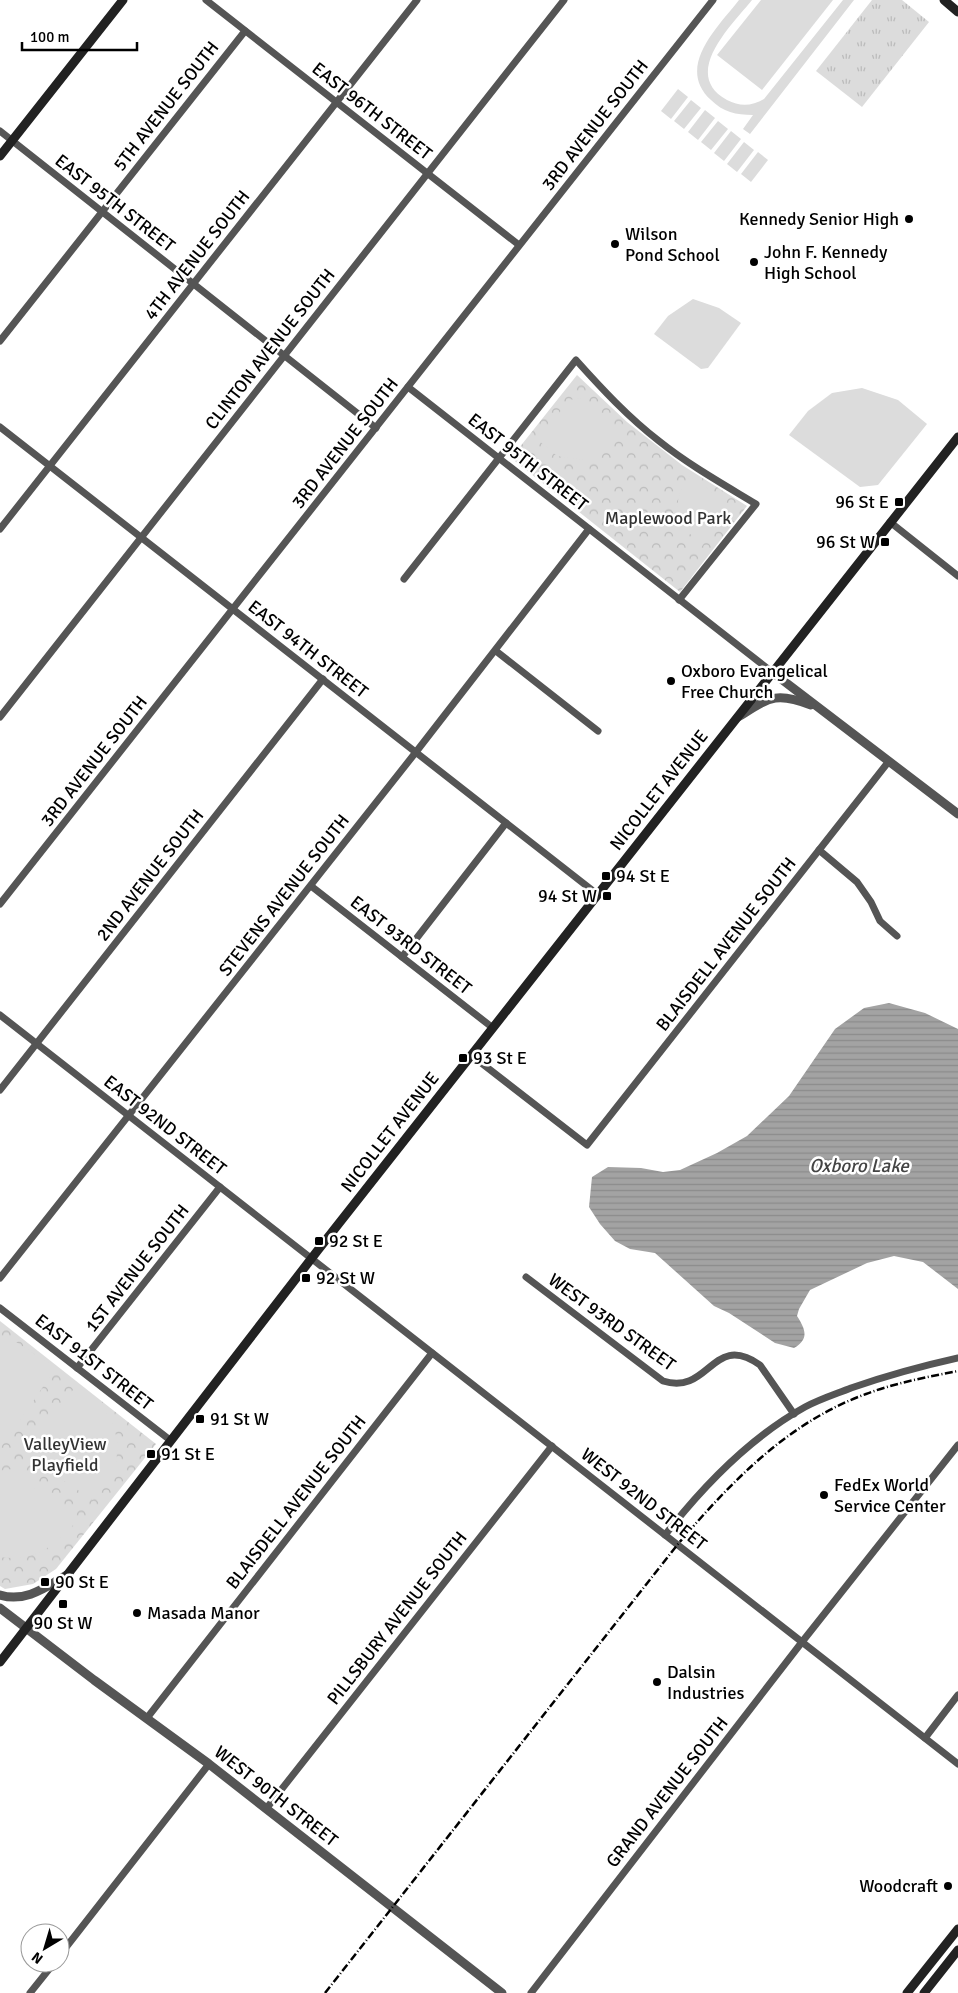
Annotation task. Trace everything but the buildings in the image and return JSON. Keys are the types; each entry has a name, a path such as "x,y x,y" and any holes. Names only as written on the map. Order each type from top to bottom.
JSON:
{"main road":[{"path":"0,156 123,0"},
{"path":"944,0 958,12"},
{"name":"NICOLLET AVENUE","path":"0,1662 311,1259 958,436"},
{"path":"907,1993 958,1929"},
{"path":"924,1993 958,1950"}],"street":[{"name":"EAST 96TH STREET","path":"206,0 519,246"},
{"name":"4TH AVENUE SOUTH","path":"0,529 417,0"},
{"name":"CLINTON AVENUE SOUTH","path":"0,717 564,0"},
{"name":"3RD AVENUE SOUTH","path":"0,904 713,0"},
{"name":"5TH AVENUE SOUTH","path":"0,341 245,30"},
{"name":"EAST 95TH STREET","path":"0,131 376,428"},
{"path":"404,579 576,360 602,390 659,441 690,464 756,504 679,600"},
{"name":"EAST 95TH STREET","path":"408,388 772,672"},
{"name":"EAST 94TH STREET","path":"0,427 597,894"},
{"path":"890,522 958,576"},
{"name":"STEVENS AVENUE SOUTH","path":"0,1278 311,886 589,529"},
{"path":"496,650 598,731"},
{"path":"772,672 958,814"},
{"name":"2ND AVENUE SOUTH","path":"0,1090 323,679"},
{"path":"734,720 764,701 783,697 794,699 822,710"},
{"name":"BLAISDELL AVENUE SOUTH","path":"472,1055 587,1145 889,761"},
{"path":"402,957 506,823"},
{"path":"818,850 858,882 880,921 896,936"},
{"name":"EAST 93RD STREET","path":"311,886 493,1028"},
{"name":"EAST 92ND STREET","path":"0,1015 311,1259"},
{"name":"1ST AVENUE SOUTH","path":"78,1368 220,1187"},
{"name":"WEST 92ND STREET","path":"311,1259 958,1764"},
{"name":"WEST 93RD STREET","path":"526,1277 663,1381 673,1384 692,1382 714,1362 723,1357 732,1355 742,1356 752,1359 760,1365 794,1414"},
{"name":"EAST 91ST STREET","path":"0,1308 170,1440"},
{"name":"BLAISDELL AVENUE SOUTH","path":"147,1718 432,1353"},
{"path":"665,1535 714,1476 773,1428 794,1414 822,1399 861,1385 900,1372 958,1358"},
{"name":"GRAND AVENUE SOUTH","path":"531,1993 802,1642 958,1445"},
{"name":"PILLSBURY AVENUE SOUTH","path":"266,1808 552,1446"},
{"path":"0,1595 16,1598 27,1596 68,1575"},
{"name":"WEST 90TH STREET","path":"0,1608 209,1764 502,1993"},
{"path":"925,1738 958,1695"},
{"path":"70,1942 209,1764"},
{"path":"30,1993 46,1973"}],"green space":[{"path":"739,0 752,0 714,50 709,64 708,77 714,89 727,100 746,105 764,99 843,0 854,0 750,134 743,129 753,115 730,112 720,107 711,100 701,87 697,74 699,61 711,35"},
{"path":"761,0 833,0 762,90 717,55"},
{"path":"872,0 902,0 929,22 862,107 816,71"},
{"path":"678,89 688,97 671,119 661,111"},
{"path":"691,100 701,108 684,129 674,121"},
{"path":"705,110 715,118 698,140 688,132"},
{"path":"718,121 728,129 711,150 701,142"},
{"path":"731,131 741,139 724,161 714,153"},
{"path":"744,142 754,150 737,172 727,164"},
{"path":"758,152 768,160 751,182 741,174"},
{"path":"693,299 719,308 741,323 708,368 701,369 654,334 668,316"},
{"name":"Maplewood Park","path":"577,375 627,422 682,465 747,506 680,592 511,458"},
{"path":"862,388 898,400 927,424 878,485 860,487 789,435 808,411 832,393"},
{"path":"581,398 620,430 605,448 584,460 557,456 538,440 569,400"},
{"path":"690,476 728,504 729,512 702,546 686,529 679,516 678,501 680,493"},
{"name":"ValleyView Playfield","path":"0,1321 156,1444 56,1569 33,1584 5,1589 0,1586"},
{"path":"0,1340 16,1342 56,1368 7,1439 0,1441"},
{"path":"78,1384 99,1402 112,1422 118,1442 116,1464 93,1500 29,1458 26,1445"},
{"path":"13,1469 75,1523 51,1546 42,1551 33,1555 12,1558 0,1557 0,1474 3,1470"}],"water":[{"name":"Oxboro Lake","path":"889,1003 925,1013 958,1029 958,1289 923,1262 894,1256 867,1263 810,1290 797,1316 804,1330 804,1338 794,1348 775,1343 729,1313 714,1306 655,1253 630,1249 615,1241 600,1224 589,1207 592,1177 608,1167 641,1168 663,1172 680,1170 717,1153 747,1136 789,1096 835,1029 864,1008"}],"railway":[{"path":"325,1993 678,1544 740,1477 786,1438 838,1406 888,1387 958,1371"}],"place":[{"name":"Kennedy Senior High","path":"909,219"},
{"name":"Wilson Pond School","path":"615,244"},
{"name":"John F. Kennedy High School","path":"754,262"},
{"name":"96 St E","path":"899,502"},
{"name":"96 St W","path":"885,542"},
{"name":"Oxboro Evangelical Free Church","path":"671,681"},
{"name":"94 St E","path":"606,876"},
{"name":"94 St W","path":"607,896"},
{"name":"93 St E","path":"463,1058"},
{"name":"92 St E","path":"319,1241"},
{"name":"92 St W","path":"306,1278"},
{"name":"91 St W","path":"200,1419"},
{"name":"91 St E","path":"151,1454"},
{"name":"FedEx World Service Center","path":"824,1495"},
{"name":"90 St E","path":"45,1582"},
{"name":"90 St W","path":"63,1604"},
{"name":"Masada Manor","path":"137,1613"},
{"name":"Dalsin Industries","path":"657,1682"},
{"name":"Woodcraft","path":"948,1886"}]}
